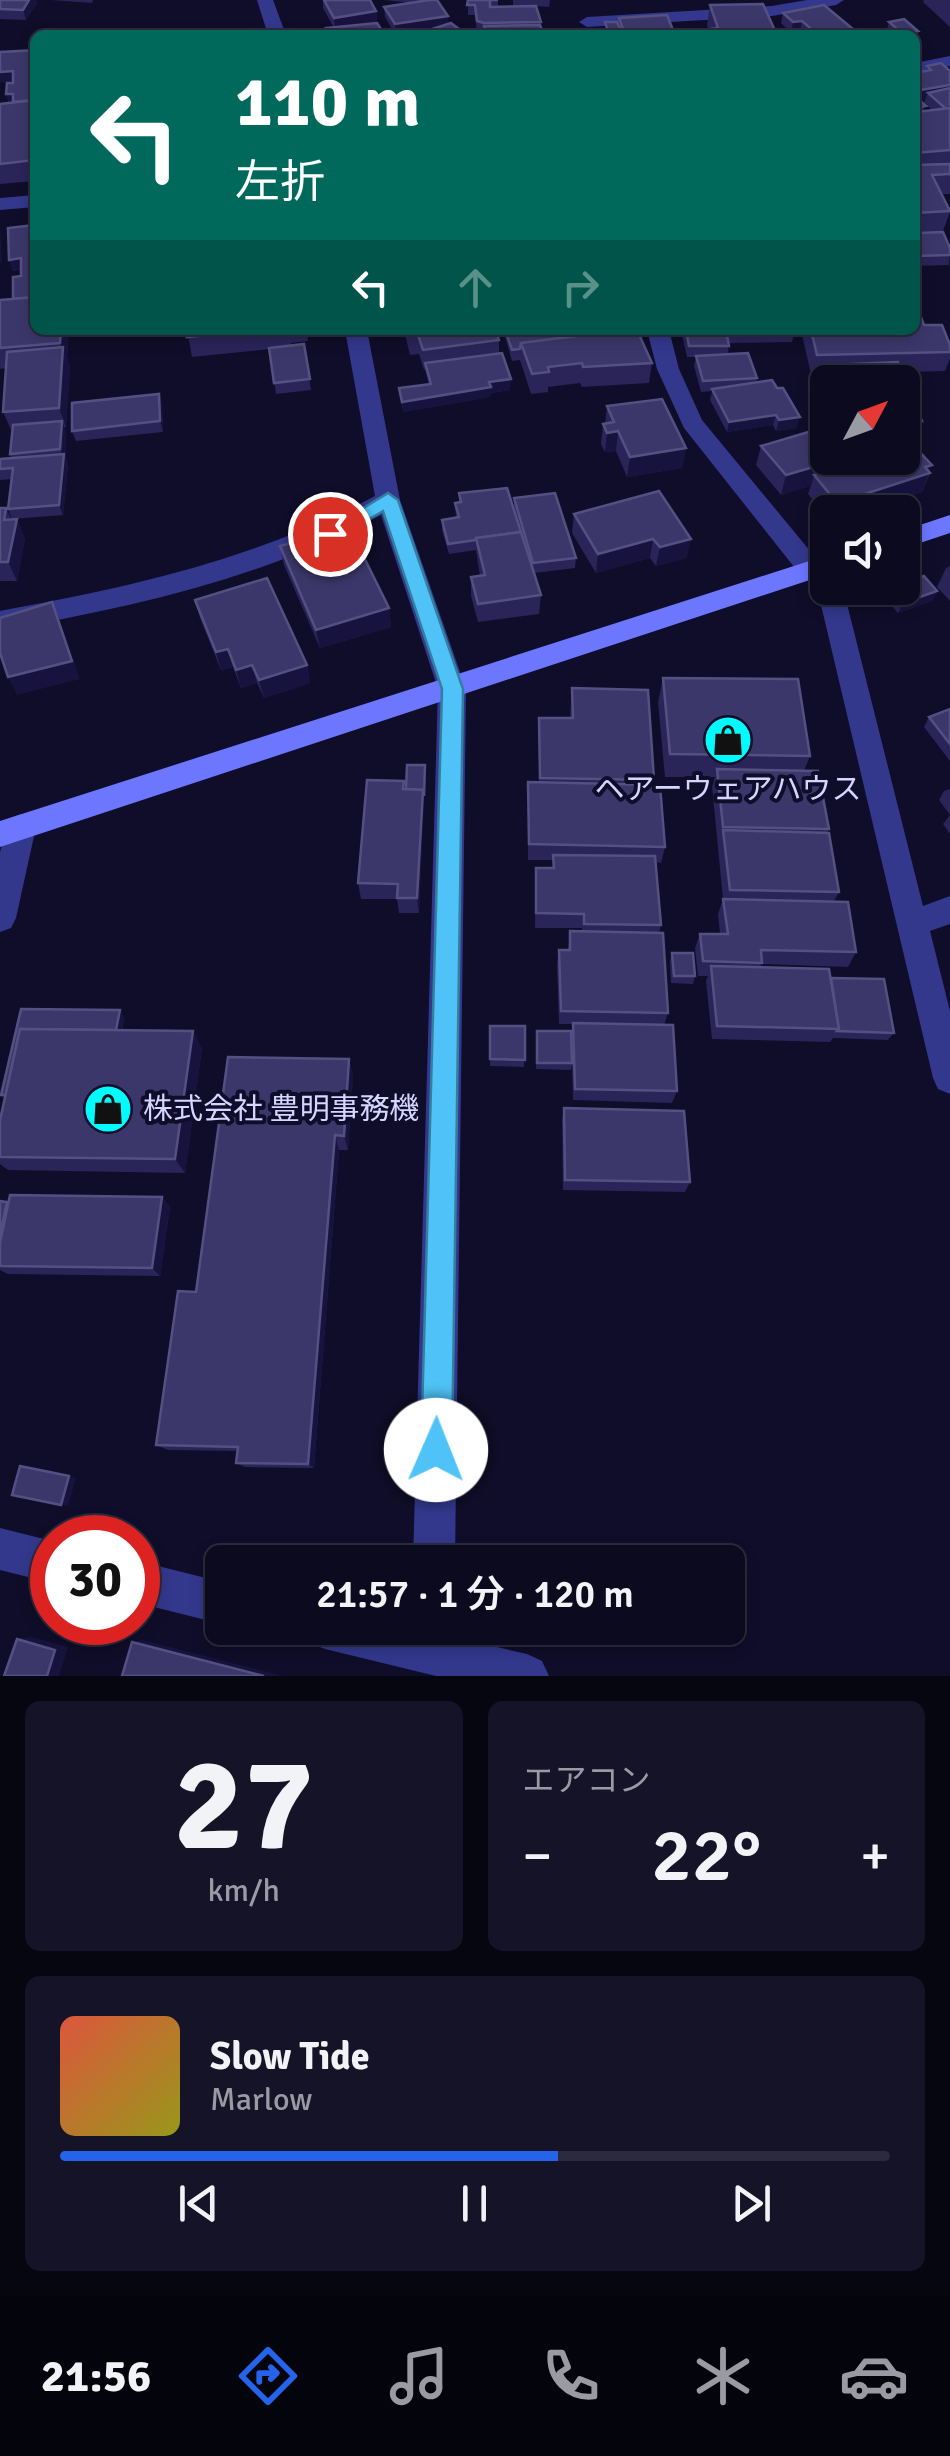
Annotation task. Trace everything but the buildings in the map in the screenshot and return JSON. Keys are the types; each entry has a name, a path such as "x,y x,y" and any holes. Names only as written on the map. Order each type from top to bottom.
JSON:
{"street":[{"path":"265,0 275,30"},
{"path":"600,0 588,28 772,11 836,0"},
{"path":"920,67 950,61"},
{"path":"0,204 30,201"},
{"path":"357,335 388,500 452,689 434,1545"},
{"path":"659,335 668,369 692,422 810,557"},
{"path":"0,621 104,602 277,556 330,534 388,500"},
{"path":"920,534 950,524"},
{"path":"0,918 11,830 810,577"},
{"path":"832,605 915,924 950,1078"},
{"path":"915,924 950,910"},
{"path":"0,1549 30,1556"},
{"path":"160,1588 205,1599"},
{"path":"446,1645 526,1676"}],"place":[{"name":"ヘアーウェアハウス","path":"728,740"},
{"name":"株式会社 豊明事務機","path":"108,1109"}],"route":[{"path":"330,534 388,500 452,689 436,1450"}]}
